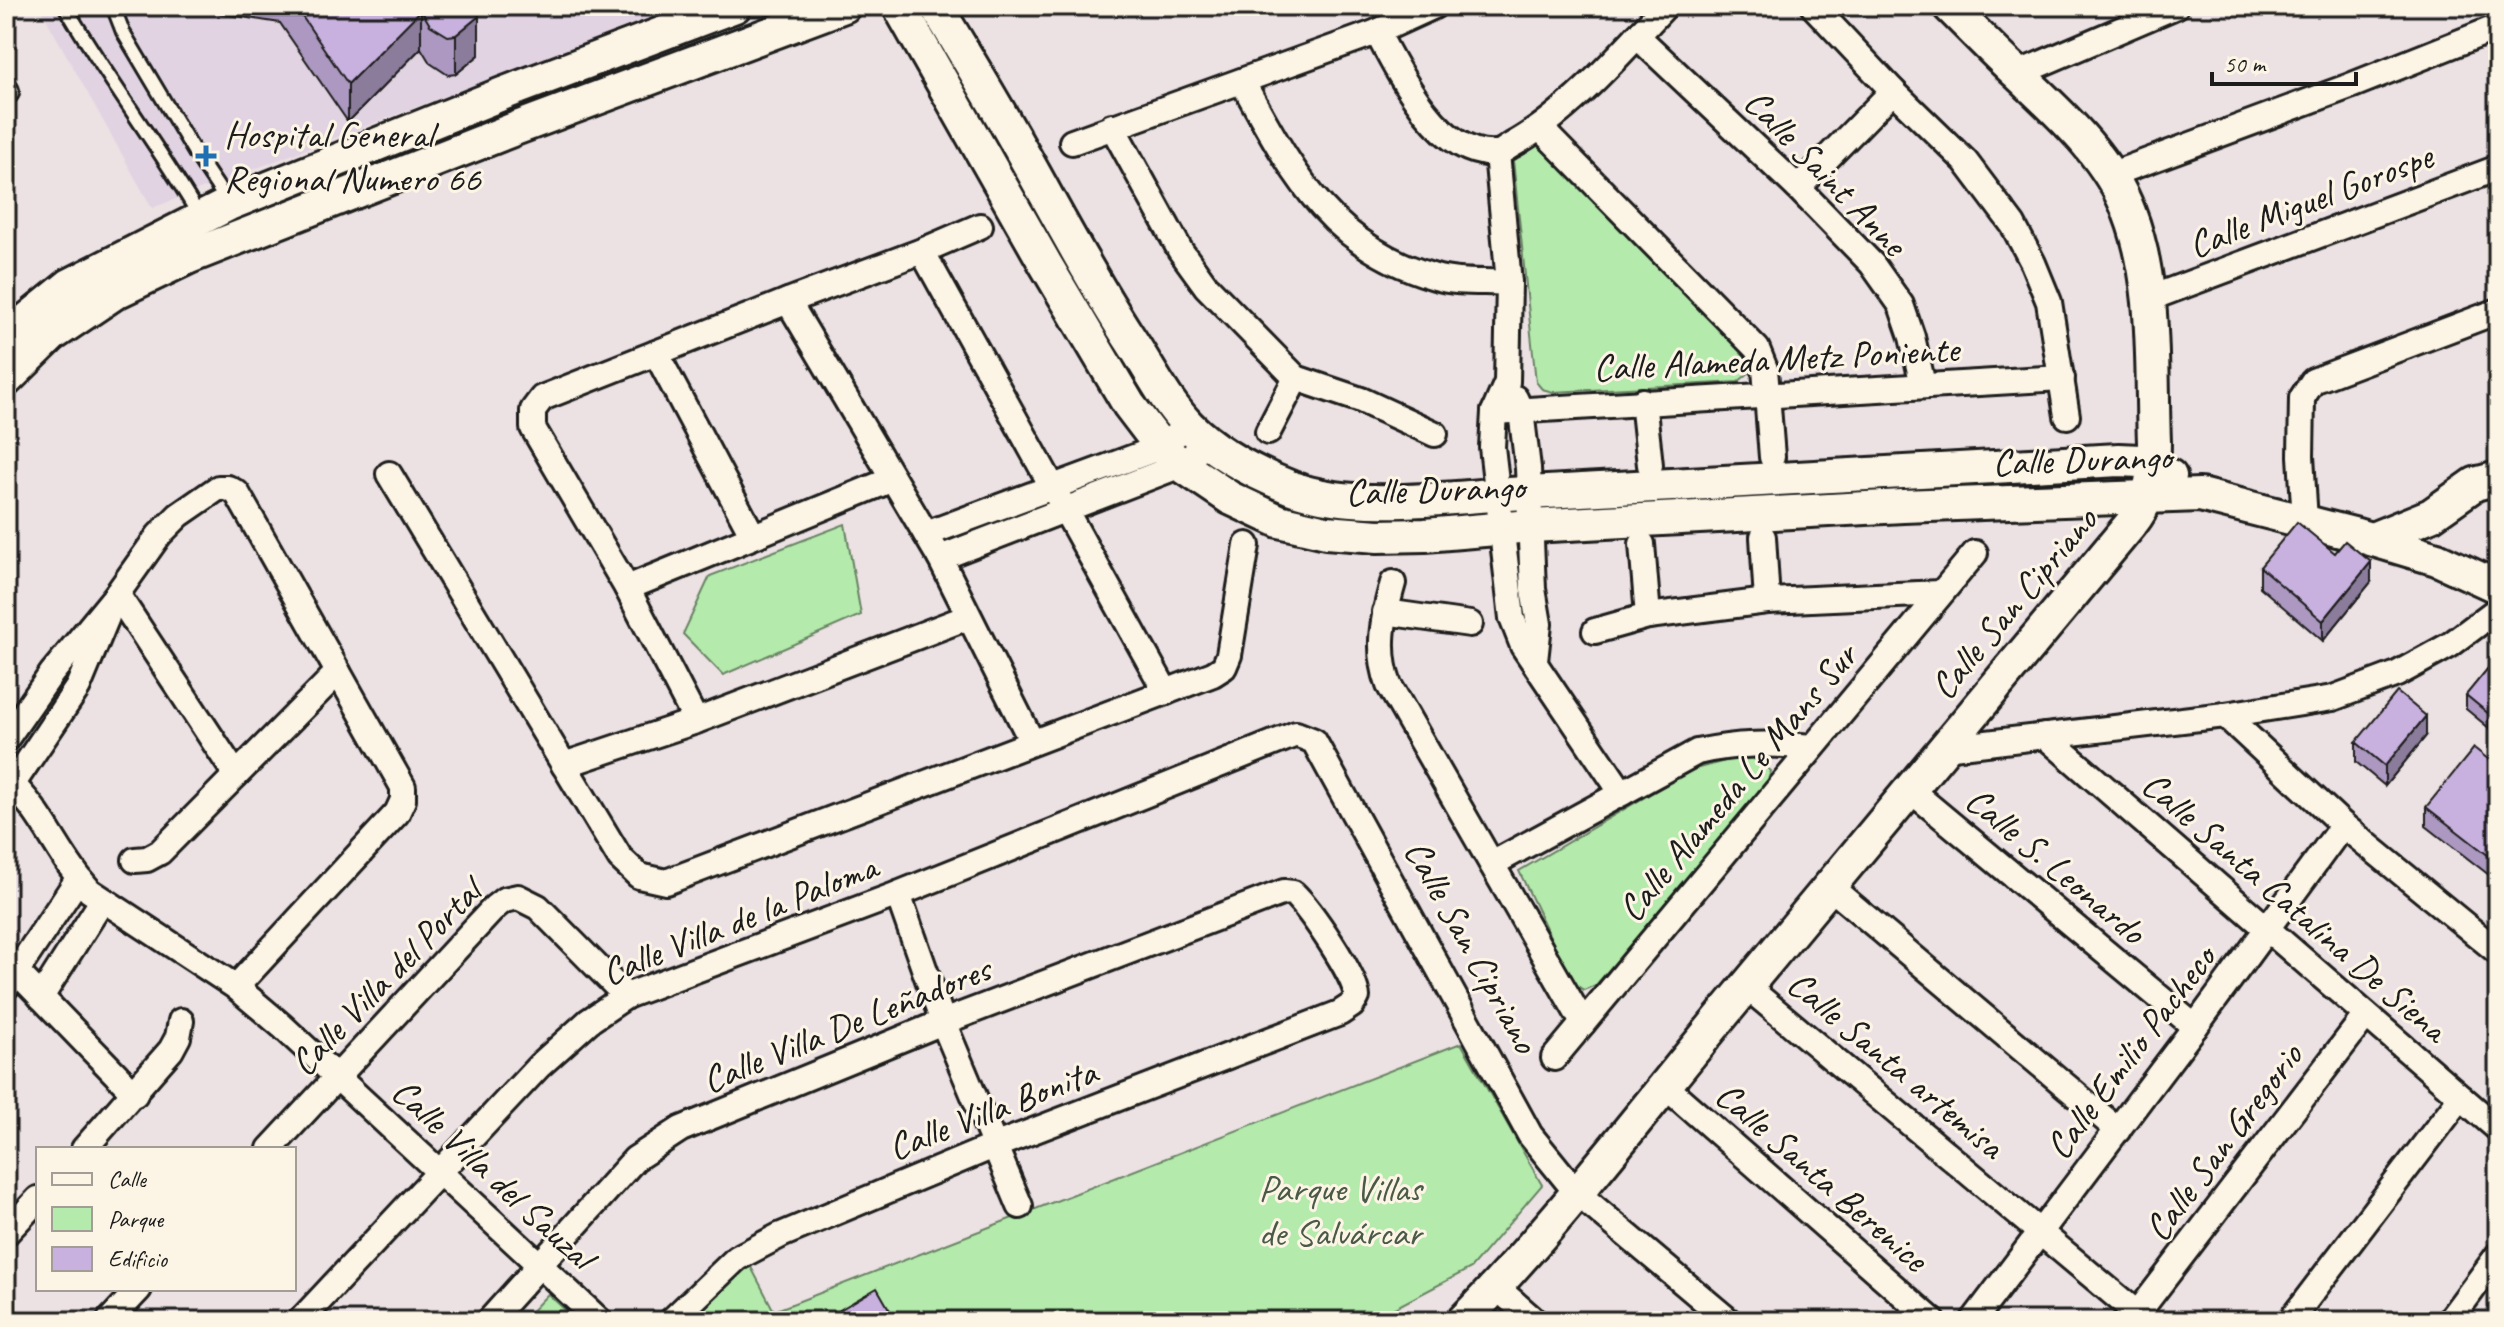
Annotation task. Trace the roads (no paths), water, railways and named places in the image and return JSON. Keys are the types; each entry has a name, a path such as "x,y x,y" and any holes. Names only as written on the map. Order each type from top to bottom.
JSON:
{"main road":[{"path":"6,337 70,285 200,217 502,94 688,14 735,6"},
{"path":"6,380 52,335 116,292 189,257 517,128 844,6"},
{"name":"Calle Durango","path":"899,6 1129,405 1171,456 1230,498 1279,521 1326,532 1378,536 2151,481 2372,539 2437,559 2498,587"},
{"name":"Calle Durango","path":"936,6 1109,307 1160,388 1198,434 1250,470 1295,489 1349,499 1418,501 2119,460 2140,461 2151,481"},
{"path":"1949,6 2069,122 2110,175 2129,212 2148,299 2151,481"},
{"path":"502,94 517,128"},
{"path":"381,143 390,179"},
{"path":"2372,539 2431,515 2475,484 2498,478"},
{"name":"Calle San Cipriano","path":"1463,1321 1577,1193 2143,509 2151,481"},
{"path":"2431,515 2428,536 2437,559"}],"street":[{"path":"1072,142 1377,32 1434,6"},
{"path":"1377,32 1405,85 1427,115 1450,137 1473,149 1497,153 1541,129 1665,6"},
{"path":"1813,6 1965,161 2013,225 2049,302 2067,416"},
{"path":"2017,74 2176,6"},
{"path":"2110,175 2498,27"},
{"name":"Calle Saint Anne","path":"1637,36 1798,188 1872,264 1901,305 1923,385"},
{"path":"1242,81 1291,168 1349,234 1389,261 1438,278 1509,283"},
{"path":"1798,188 1893,91"},
{"path":"1112,126 1180,250 1206,286 1296,378 1361,400 1435,434"},
{"path":"1541,129 1757,349 1765,369 1772,457"},
{"path":"1497,153 1509,283 1507,382 1494,412 1492,447 1497,495 1516,528 1533,589 1539,624 1535,661"},
{"name":"Calle Miguel Gorospe","path":"2148,299 2498,168"},
{"path":"696,721 627,588 533,428 533,410 542,398 980,226"},
{"path":"922,251 1166,692"},
{"path":"788,301 940,558 1032,742"},
{"path":"2305,521 2301,456 2302,398 2313,381 2498,311"},
{"path":"656,353 753,536"},
{"path":"1268,432 1296,378"},
{"name":"Calle Alameda Metz Poniente","path":"1494,412 2062,378"},
{"path":"1507,382 1521,411 1529,495 1516,528 1507,593 1517,635 1622,793"},
{"path":"1643,401 1650,465"},
{"path":"940,558 1067,510 1171,456 1198,434"},
{"path":"926,534 1053,487 1171,456"},
{"path":"389,474 620,858 639,876 666,882 1213,674 1224,667 1229,655 1247,545"},
{"path":"627,588 893,479"},
{"path":"6,739 52,673 117,594 159,535 179,515 218,488 228,488 237,493 403,787 403,800 397,813 236,987"},
{"path":"1763,537 1767,601"},
{"path":"1642,544 1648,616"},
{"name":"Calle Alameda Le Mans Sur","path":"1554,1058 1975,553"},
{"path":"1393,583 1385,612 1381,648 1382,666 1389,685 1583,1023"},
{"path":"1507,593 1533,589"},
{"path":"1595,631 1648,616 1767,601 1940,593"},
{"path":"117,594 236,775"},
{"path":"9,782 78,687 117,594"},
{"path":"1944,748 2225,715 2333,698 2397,674 2450,645 2498,609"},
{"path":"1385,612 1470,624"},
{"path":"564,765 696,721 968,617"},
{"path":"135,860 147,859 160,852 338,672"},
{"path":"2225,715 2343,825 2498,952"},
{"name":"Calle Villa de la Paloma","path":"300,1321 539,1066 589,1021 626,996 898,894 1290,735 1304,735"},
{"name":"Calle San Cipriano","path":"1304,735 1314,741 1530,1135 1577,1193 1729,1321"},
{"name":"Calle Santa Catalina De Siena","path":"2045,736 2498,1129"},
{"path":"1492,864 1697,752 1728,745 1763,743 1812,747"},
{"name":"Calle Villa del Sauzal","path":"9,782 38,814 78,879 102,901 236,987 600,1321"},
{"name":"Calle S. Leonardo","path":"1909,789 2195,1027"},
{"name":"Calle Emilio Pacheco","path":"1973,1321 2343,825"},
{"path":"78,879 12,980 41,997 135,1094"},
{"path":"1829,886 2118,1130"},
{"name":"Calle Villa Bonita","path":"671,1321 737,1258 781,1235 857,1201 1340,1013 1352,1005 1357,997 1353,980 1293,893"},
{"name":"Calle Villa De Leñadores","path":"489,1321 635,1159 681,1129 943,1022 1276,895 1293,893"},
{"path":"898,894 943,1022 1020,1206"},
{"name":"Calle Villa del Portal","path":"272,1147 504,900 518,897 538,907 626,996"},
{"path":"41,997 102,901"},
{"name":"Calle Santa artemisa","path":"1746,986 2142,1317"},
{"name":"Calle San Gregorio","path":"2142,1317 2366,1015"},
{"path":"86,1147 171,1050 181,1021"},
{"name":"Calle Santa Berenice","path":"1664,1085 1933,1321"},
{"path":"2290,1321 2461,1097"},
{"path":"6,1233 36,1201"},
{"path":"2449,1321 2498,1255"},
{"path":"1496,1287 1535,1321"},
{"path":"109,1321 137,1291"}],"lane":[{"path":"65,6 132,112 171,166 200,217"},
{"path":"113,6 123,32 229,204"},
{"path":"171,166 195,153"}],"place":[{"name":"Hospital General Regional Numero 66","path":"206,156"}],"park label":[{"name":"Parque Villas de Salvárcar","path":"1340,1210"}]}
